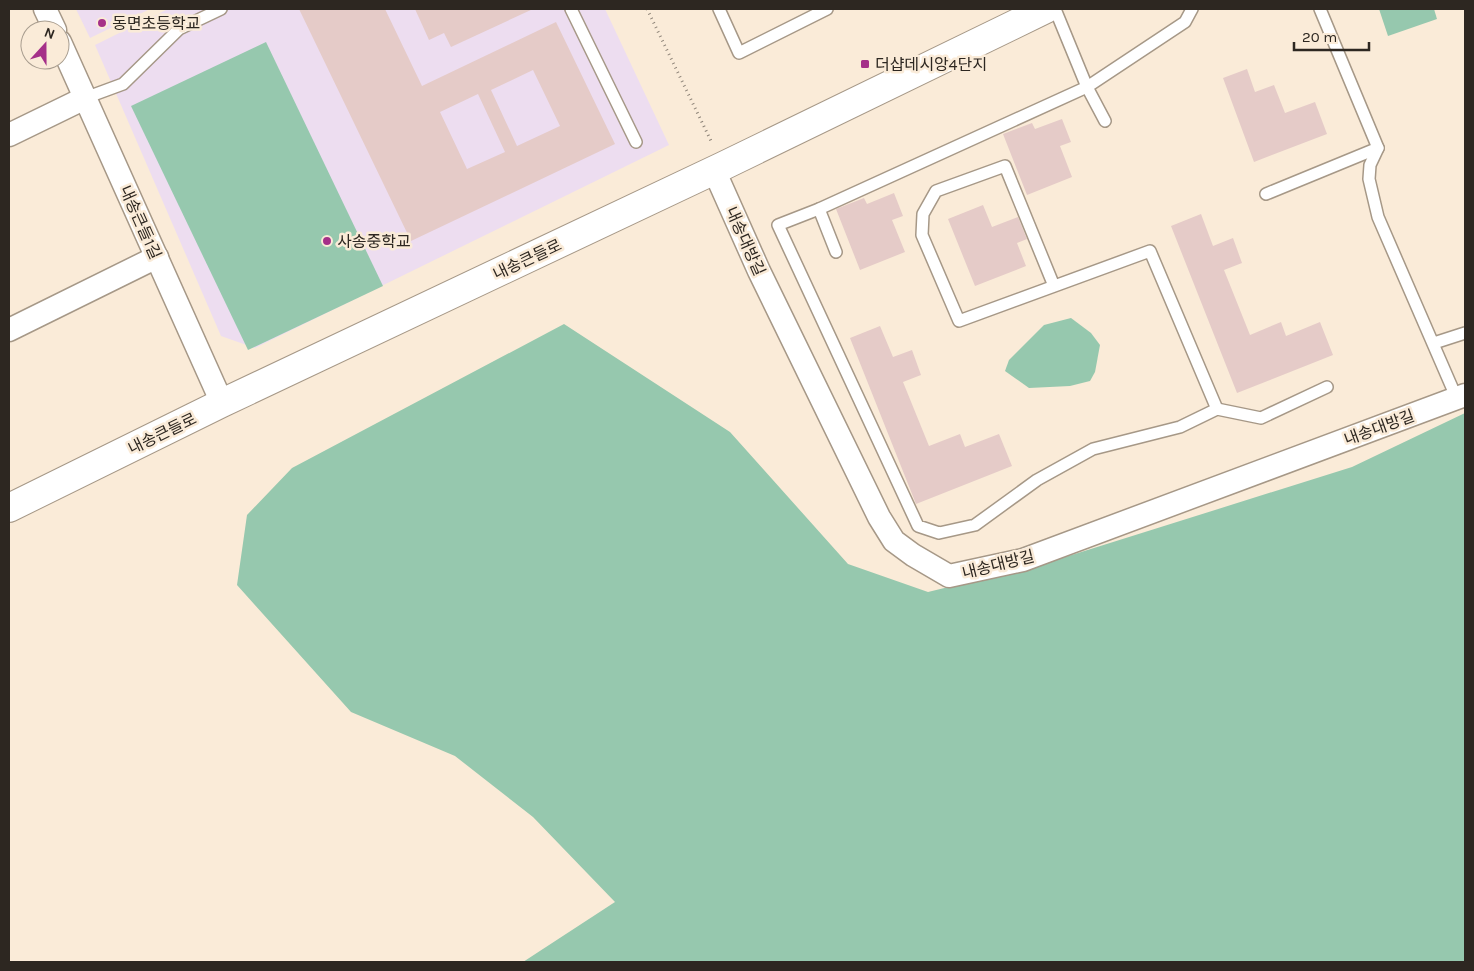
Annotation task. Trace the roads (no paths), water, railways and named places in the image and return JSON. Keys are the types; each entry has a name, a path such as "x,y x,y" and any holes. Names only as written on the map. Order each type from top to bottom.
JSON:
{"street":[{"name":"내송큰들로","path":"9,508 222,403 718,168 1046,9"},
{"name":"내송큰들1길","path":"70,64 222,403"},
{"path":"9,135 85,98"},
{"name":"내송대방길","path":"718,168 759,271 879,518 894,541 913,555 949,576 1024,560 1230,481 1461,397"},
{"path":"9,330 157,257"}],"lane":[{"path":"85,98 124,84 179,29 222,9"},
{"path":"571,9 636,142"},
{"path":"718,9 739,52 828,9"},
{"path":"1054,9 1087,87 1105,121"},
{"path":"1192,9 1185,22 1087,87 778,225 918,526 939,533 975,525 1037,480 1093,449 1180,427 1217,409 1261,418 1327,387"},
{"path":"1320,9 1378,148 1370,165 1369,179 1378,217 1434,343 1461,397"},
{"path":"1266,194 1378,148"},
{"path":"1054,286 1005,166 936,191 923,214 922,235 959,321 1150,251 1217,409"},
{"path":"819,208 836,252"},
{"path":"1434,343 1465,333"}],"place":[{"name":"동면초등학교","path":"102,23"},
{"name":"더샵데시앙4단지","path":"865,64"},
{"name":"사송중학교","path":"327,241"}]}
